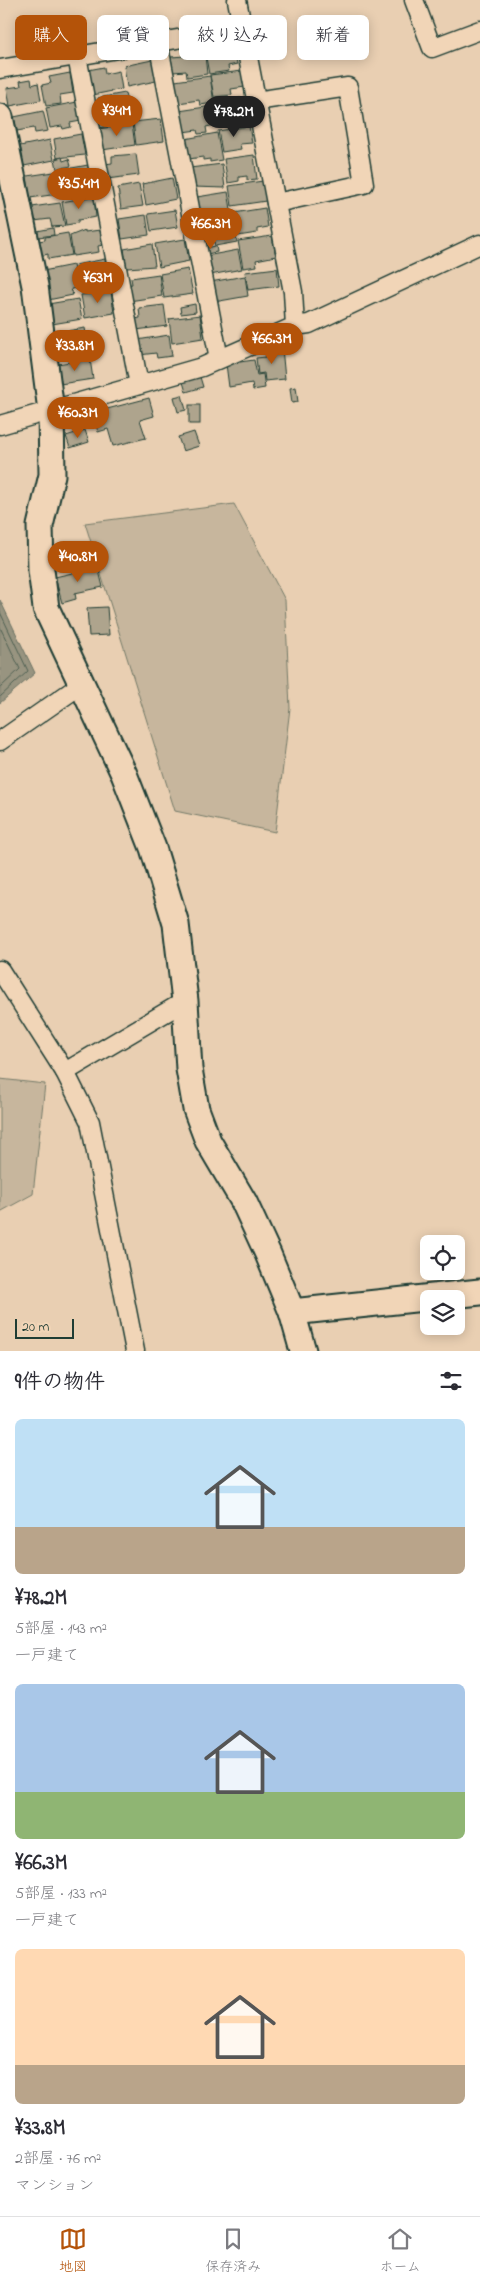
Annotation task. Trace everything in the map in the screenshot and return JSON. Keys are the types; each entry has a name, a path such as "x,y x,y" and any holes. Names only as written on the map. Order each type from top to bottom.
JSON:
{"street":[{"path":"237,0 240,15"},
{"path":"414,0 432,48 480,30"},
{"path":"0,69 54,60"},
{"path":"79,60 139,385"},
{"path":"161,60 219,359"},
{"path":"248,60 293,292 295,326"},
{"path":"256,101 348,87 364,184 276,203"},
{"path":"0,117 35,286 51,411 52,475 40,526 41,570 46,608 124,774 152,848 176,924 185,1001 189,1069 196,1109 208,1141 244,1202 268,1254 292,1312 303,1351"},
{"path":"0,425 139,385 219,359 295,326 309,324 480,244"},
{"path":"0,741 82,684"},
{"path":"0,970 65,1072 90,1122 134,1351"},
{"path":"65,1072 185,1001"},
{"path":"292,1312 480,1292"}],"shaded area":[{"path":"234,504 285,600 290,708 275,832 175,811 85,523"},
{"path":"0,1079 45,1084 33,1194 0,1212"}],"water":[{"path":"0,600 35,673 0,703"}],"building":[{"path":"179,56 179,60 206,60 207,74 187,77 186,71 173,72 171,57"},
{"path":"152,60 156,81 127,87 124,66"},
{"path":"206,60 236,60 237,64 228,66 229,71 209,74"},
{"path":"104,67 105,74 119,71 122,89 93,95 88,70"},
{"path":"242,71 245,87 231,89 232,95 214,97 210,75"},
{"path":"70,73 73,93 60,95 61,104 46,106 42,85 51,83 49,77"},
{"path":"210,76 214,103 200,105 199,100 178,103 175,81"},
{"path":"31,79 32,85 38,83 41,100 10,106 7,88 21,86 20,81"},
{"path":"125,93 129,113 101,118 98,98"},
{"path":"247,97 250,117 218,122 215,102"},
{"path":"77,102 81,121 70,123 71,127 63,129 62,126 50,128 46,108"},
{"path":"212,106 215,125 206,127 207,133 198,134 197,130 183,132 179,111"},
{"path":"43,111 48,131 35,133 34,128 17,131 14,117"},
{"path":"110,119 111,126 99,128 98,120"},
{"path":"161,119 164,141 136,145 133,122"},
{"path":"132,124 135,145 102,150 99,129"},
{"path":"249,126 252,143 240,144 241,149 222,152 218,131"},
{"path":"217,133 222,160 210,162 210,159 203,160 203,157 189,159 185,139"},
{"path":"81,134 85,155 57,158 54,139"},
{"path":"50,140 54,160 24,166 20,146"},
{"path":"136,154 139,175 107,179 105,164 112,163 112,156"},
{"path":"254,155 257,179 247,180 247,176 239,177 239,181 228,183 224,159"},
{"path":"62,157 63,161 69,159 71,166 57,169 55,159"},
{"path":"222,164 225,188 193,187 190,168"},
{"path":"88,165 92,185 60,193 56,171"},
{"path":"54,172 58,194 30,198 27,176"},
{"path":"172,178 176,199 146,205 142,184"},
{"path":"263,181 266,201 232,206 229,186"},
{"path":"139,184 143,206 121,209 118,188"},
{"path":"228,192 232,215 212,219 212,216 200,218 197,197"},
{"path":"94,196 96,217 78,220 78,223 66,225 62,202"},
{"path":"60,203 65,226 52,227 50,219 34,221 32,207"},
{"path":"265,208 268,227 257,229 257,233 238,236 234,213"},
{"path":"175,210 178,227 151,231 148,214"},
{"path":"146,215 149,235 122,239 119,219"},
{"path":"233,221 237,242 215,246 214,242 202,244 199,227"},
{"path":"53,228 54,235 38,237 37,231"},
{"path":"85,230 85,232 100,230 103,245 98,246 99,252 73,256 70,236"},
{"path":"68,233 72,255 48,259 48,254 40,256 38,241 45,240 45,237"},
{"path":"272,236 276,256 256,260 257,266 243,268 238,241"},
{"path":"185,239 189,261 159,267 155,244"},
{"path":"152,244 155,266 127,268 124,249"},
{"path":"216,246 217,252 206,254 205,248"},
{"path":"238,250 242,269 210,275 206,256"},
{"path":"105,259 108,278 78,283 75,265"},
{"path":"73,265 77,288 71,289 73,295 48,300 43,271"},
{"path":"277,268 279,286 248,290 245,272"},
{"path":"188,269 193,294 164,298 160,274"},
{"path":"159,274 162,296 129,301 127,285 132,284 131,278"},
{"path":"245,276 248,296 214,302 210,282"},
{"path":"111,291 114,313 85,318 81,295"},
{"path":"78,299 82,319 52,324 48,304"},
{"path":"195,304 196,312 181,314 180,307"},
{"path":"164,305 167,326 136,330 135,319 140,318 139,308"},
{"path":"200,315 203,338 172,343 169,319"},
{"path":"85,328 89,351 58,356 55,333"},
{"path":"169,335 172,356 157,358 156,353 139,355 137,340"},
{"path":"282,348 285,379 265,381 264,373 258,374 256,358 266,357 266,350"},
{"path":"90,359 93,379 60,384 57,364"},
{"path":"254,360 257,375 263,374 265,388 253,390 252,383 229,387 226,364"},
{"path":"200,377 203,387 186,392 183,382"},
{"path":"296,387 298,402 292,403 290,388"},
{"path":"182,395 186,410 178,412 174,397"},
{"path":"149,398 154,416 140,420 146,438 113,446 108,429 98,432 92,413"},
{"path":"189,405 200,405 200,424 189,424"},
{"path":"85,430 89,442 70,448 66,436"},
{"path":"194,432 199,446 183,451 178,437"},
{"path":"98,567 103,587 75,593 76,599 62,603 55,577"},
{"path":"107,607 109,635 89,636 87,608"}]}
